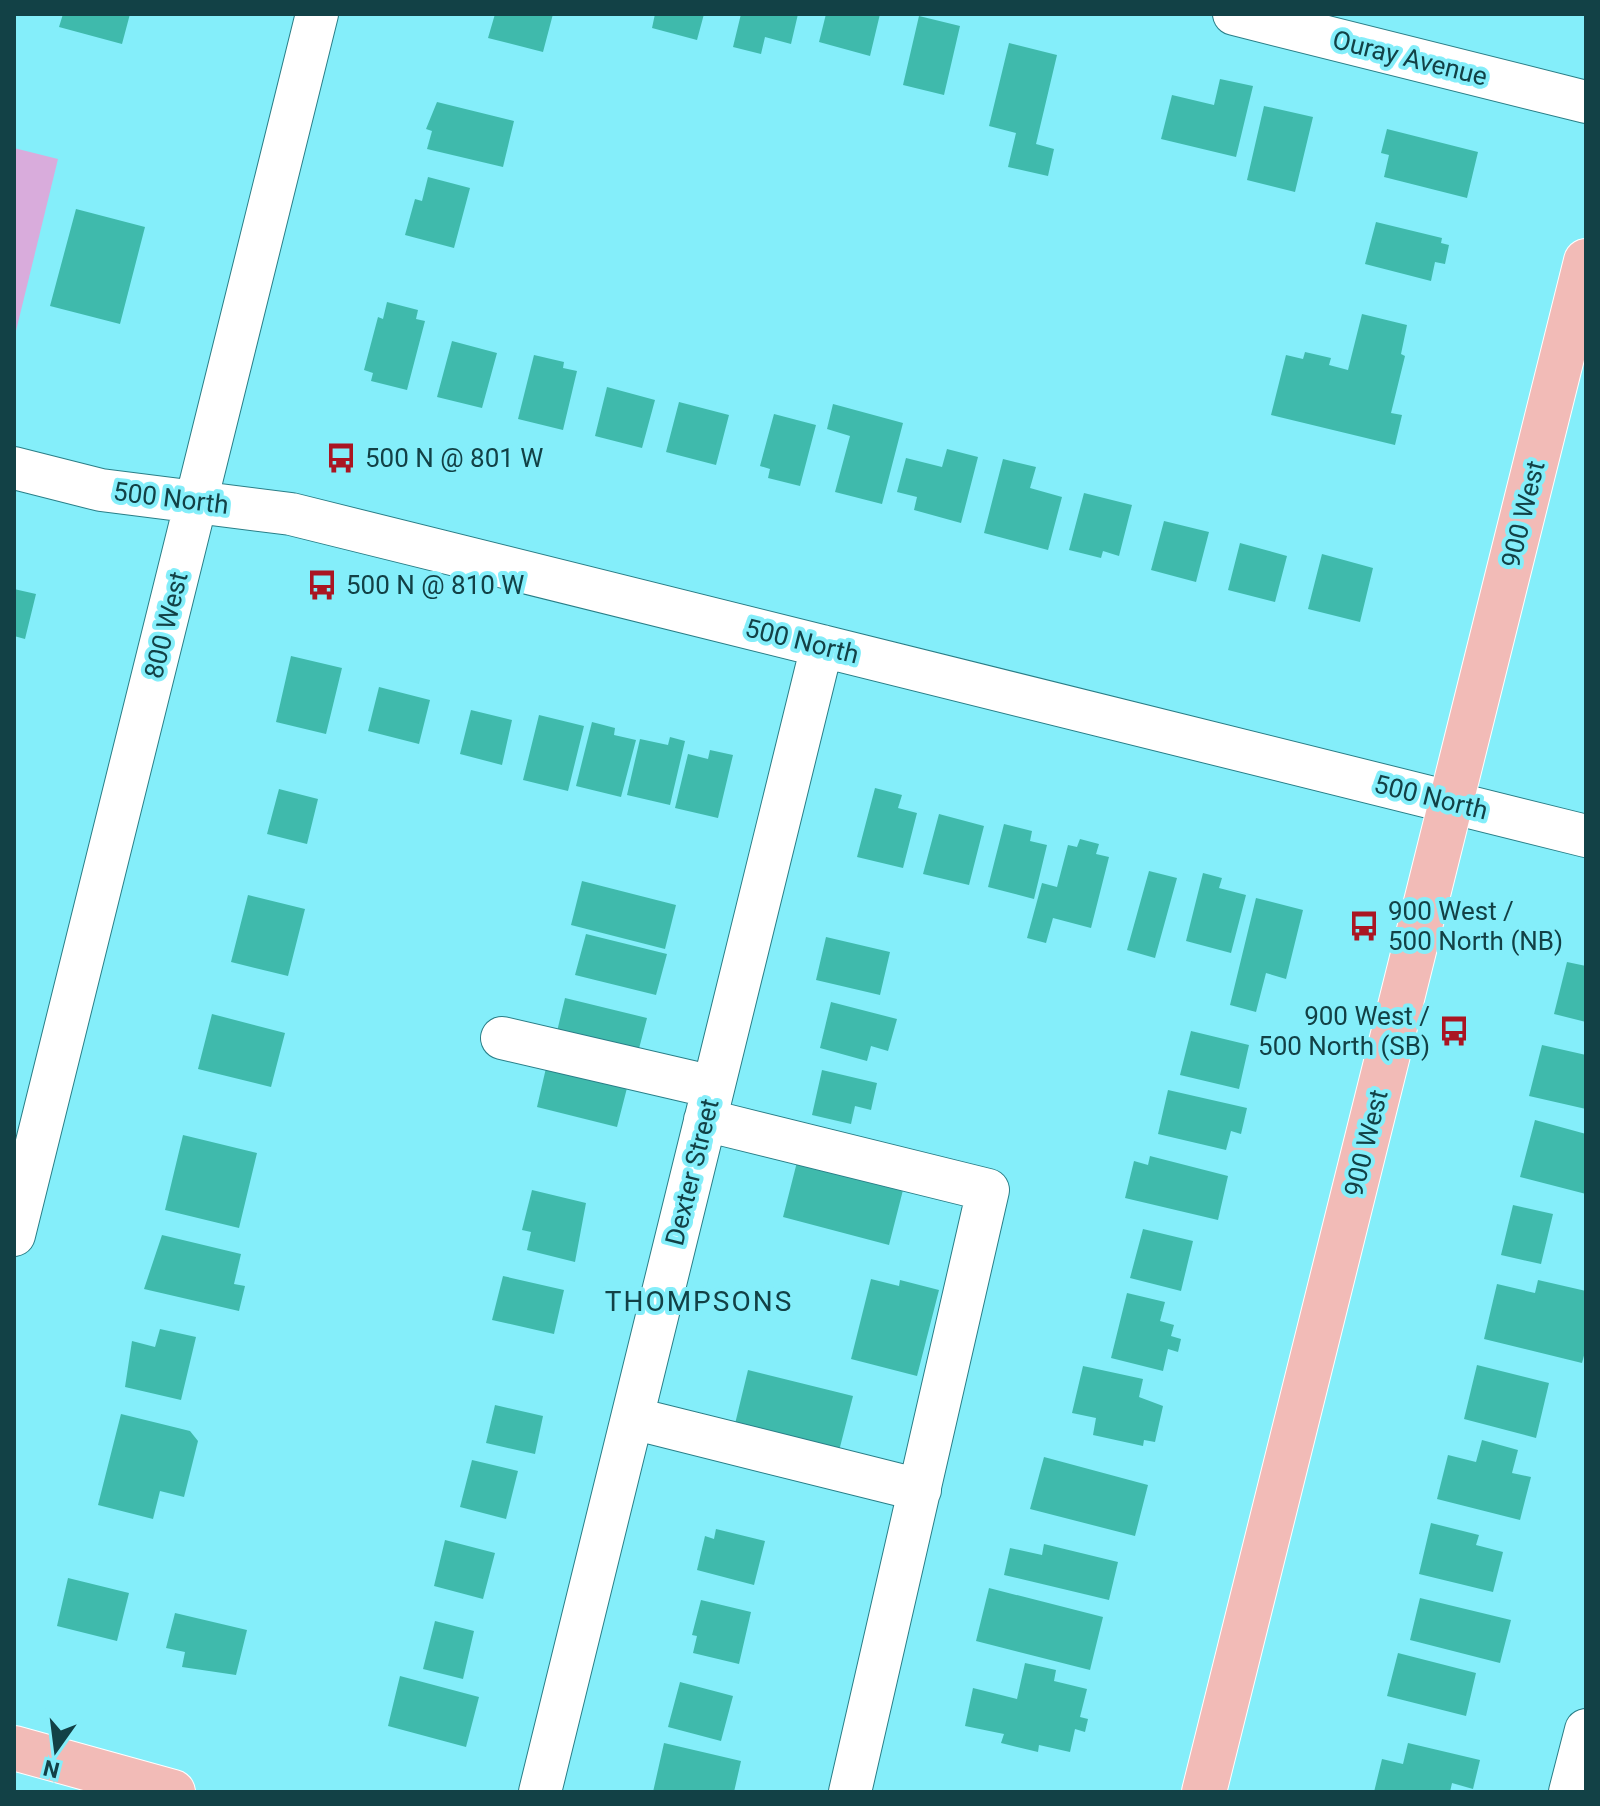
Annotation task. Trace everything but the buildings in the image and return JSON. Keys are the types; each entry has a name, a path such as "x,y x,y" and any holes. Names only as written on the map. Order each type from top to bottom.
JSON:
{"main road":[{"name":"900 West","path":"1204,1792 1586,261"},
{"path":"14,1748 173,1792"}],"street":[{"name":"800 West","path":"14,1235 317,14"},
{"name":"Ouray Avenue","path":"1234,14 1586,102"},
{"name":"500 North","path":"14,468 101,490 291,514 1586,836"},
{"name":"Dexter Street","path":"540,1792 822,646"},
{"path":"502,1038 988,1190 850,1792"},
{"path":"632,1418 920,1490"},
{"path":"1570,1792 1586,1730"}],"shaded area":[{"path":"14,148 58,159 14,339"}],"place":[{"name":"500 N @ 801 W","path":"341,458"},
{"name":"500 N @ 810 W","path":"322,585"},
{"name":"900 West / 500 North (NB)","path":"1364,926"},
{"name":"900 West / 500 North (SB)","path":"1454,1031"}],"district":[{"name":"THOMPSONS","path":"699,1301"}]}
